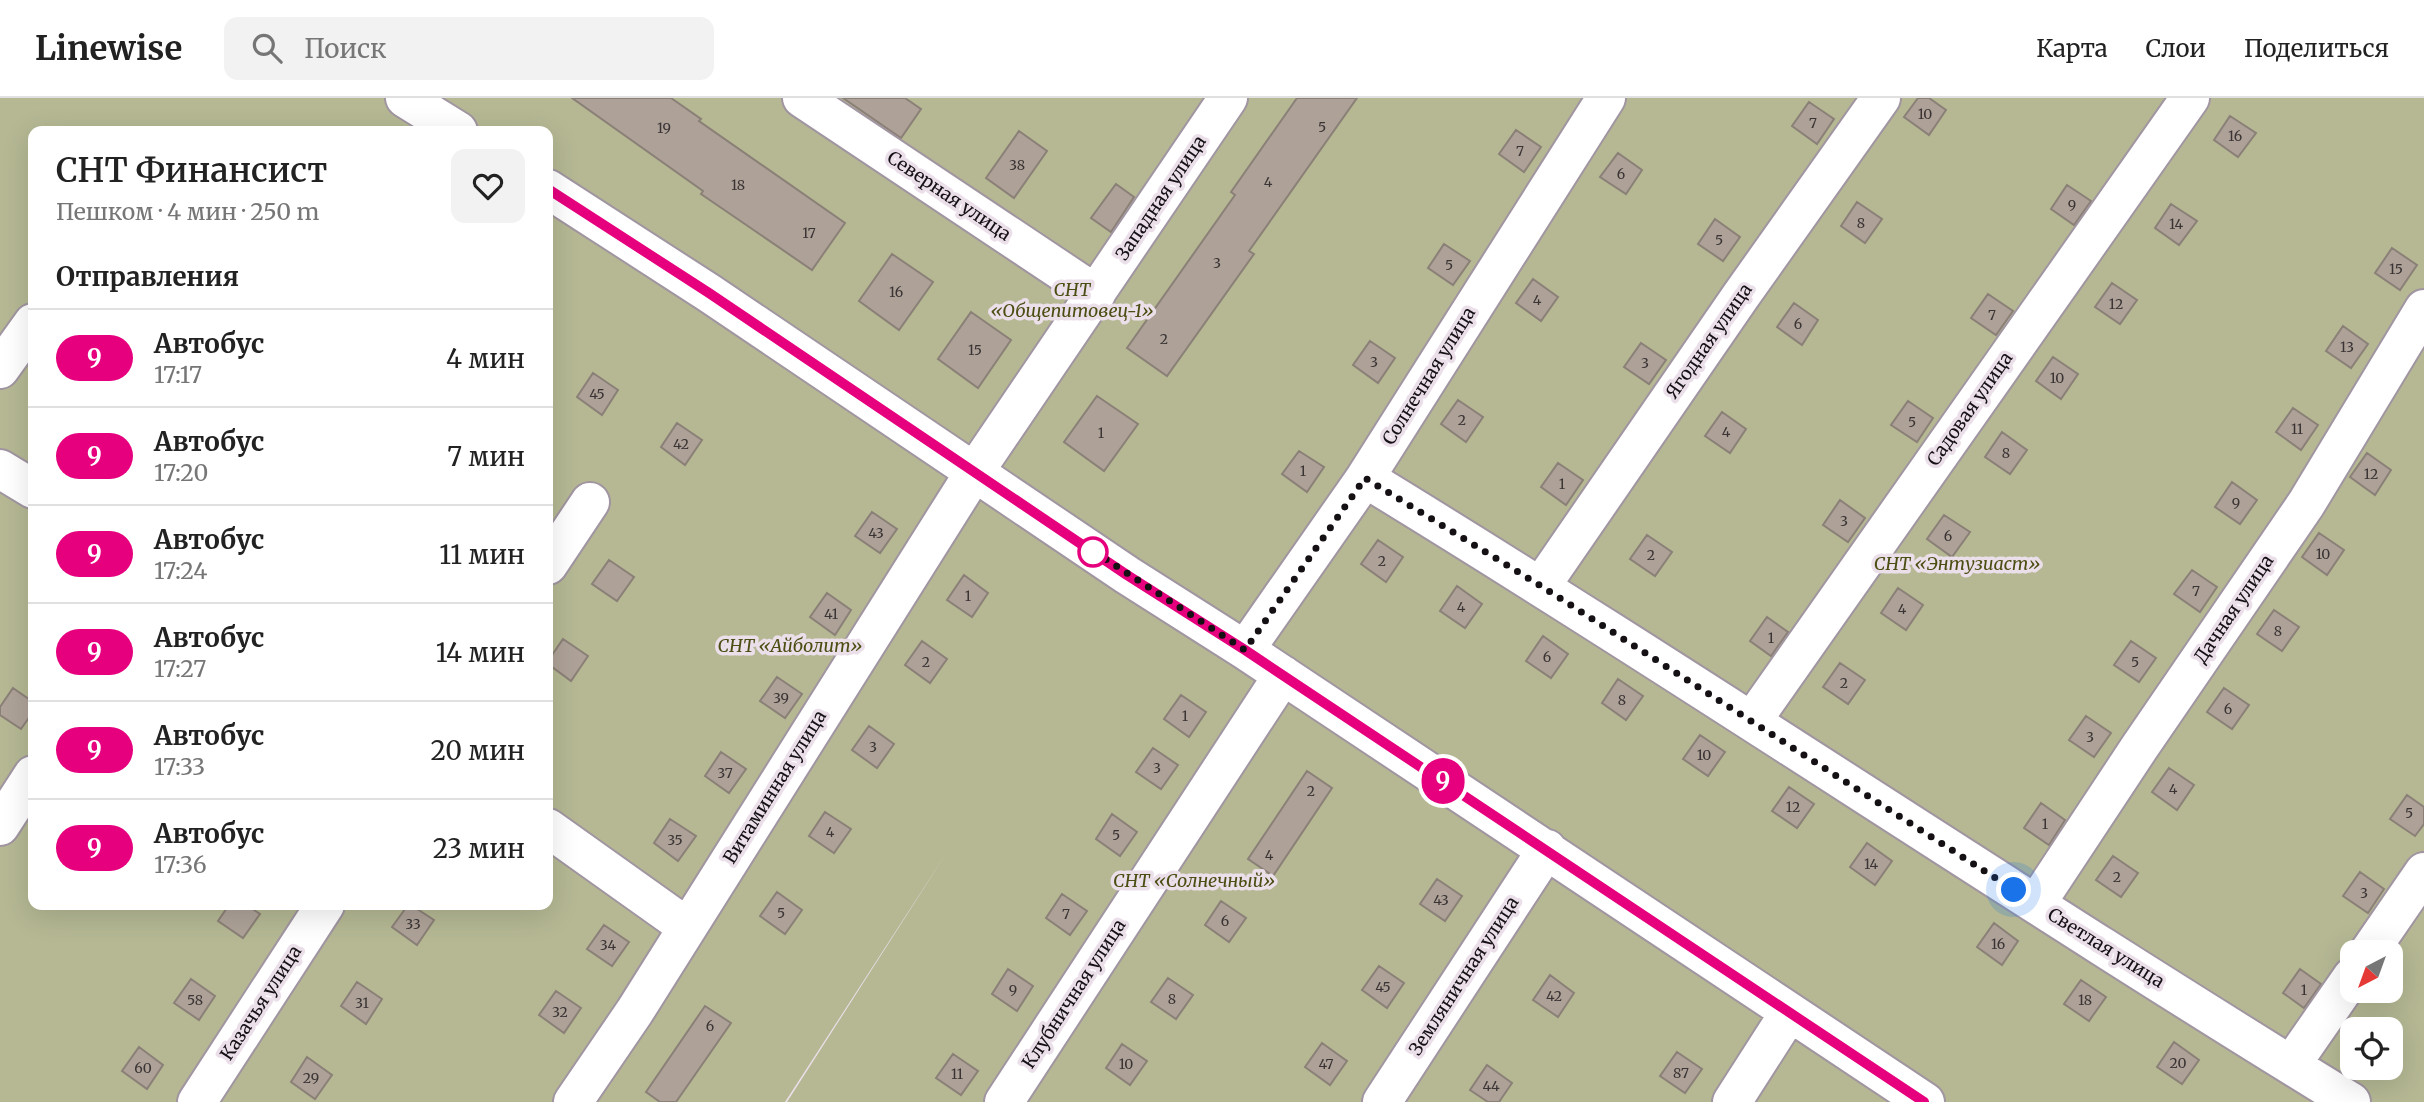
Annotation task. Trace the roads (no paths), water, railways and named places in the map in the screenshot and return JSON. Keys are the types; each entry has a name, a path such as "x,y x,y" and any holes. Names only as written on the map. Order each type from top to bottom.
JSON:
{"street":[{"path":"405,98 443,126"},
{"name":"Северная улица","path":"802,98 1096,294"},
{"name":"Западная улица","path":"975,471 1227,98"},
{"name":"Солнечная улица","path":"1245,650 1365,478 1606,98"},
{"name":"Ягодная улица","path":"1541,586 1732,308 1881,98"},
{"name":"Садовая улица","path":"1752,721 2190,98"},
{"path":"553,192 709,293 1127,575 1283,675 1924,1102"},
{"name":"Дачная улица","path":"2036,904 2146,737 2306,504 2424,309"},
{"path":"0,369 28,330"},
{"path":"0,469 28,486"},
{"name":"Витаминная улица","path":"573,1102 635,1011 975,471"},
{"name":"Светлая улица","path":"1365,478 1541,586 2036,904 2351,1102"},
{"path":"553,558 590,502"},
{"name":"Клубничная улица","path":"1004,1102 1283,675"},
{"path":"0,825 28,783"},
{"path":"553,832 687,927"},
{"name":"Земляничная улица","path":"1382,1102 1546,849"},
{"path":"2377,940 2424,872"},
{"name":"Казачья улица","path":"197,1102 322,910"},
{"path":"2291,1065 2340,994"},
{"path":"1732,1102 1789,1013"}],"park label":[{"name":"СНТ «Общепитовец-1»","path":"1072,300"},
{"name":"СНТ «Энтузиаст»","path":"1957,564"},
{"name":"СНТ «Айболит»","path":"790,646"},
{"name":"СНТ «Солнечный»","path":"1194,881"}]}
